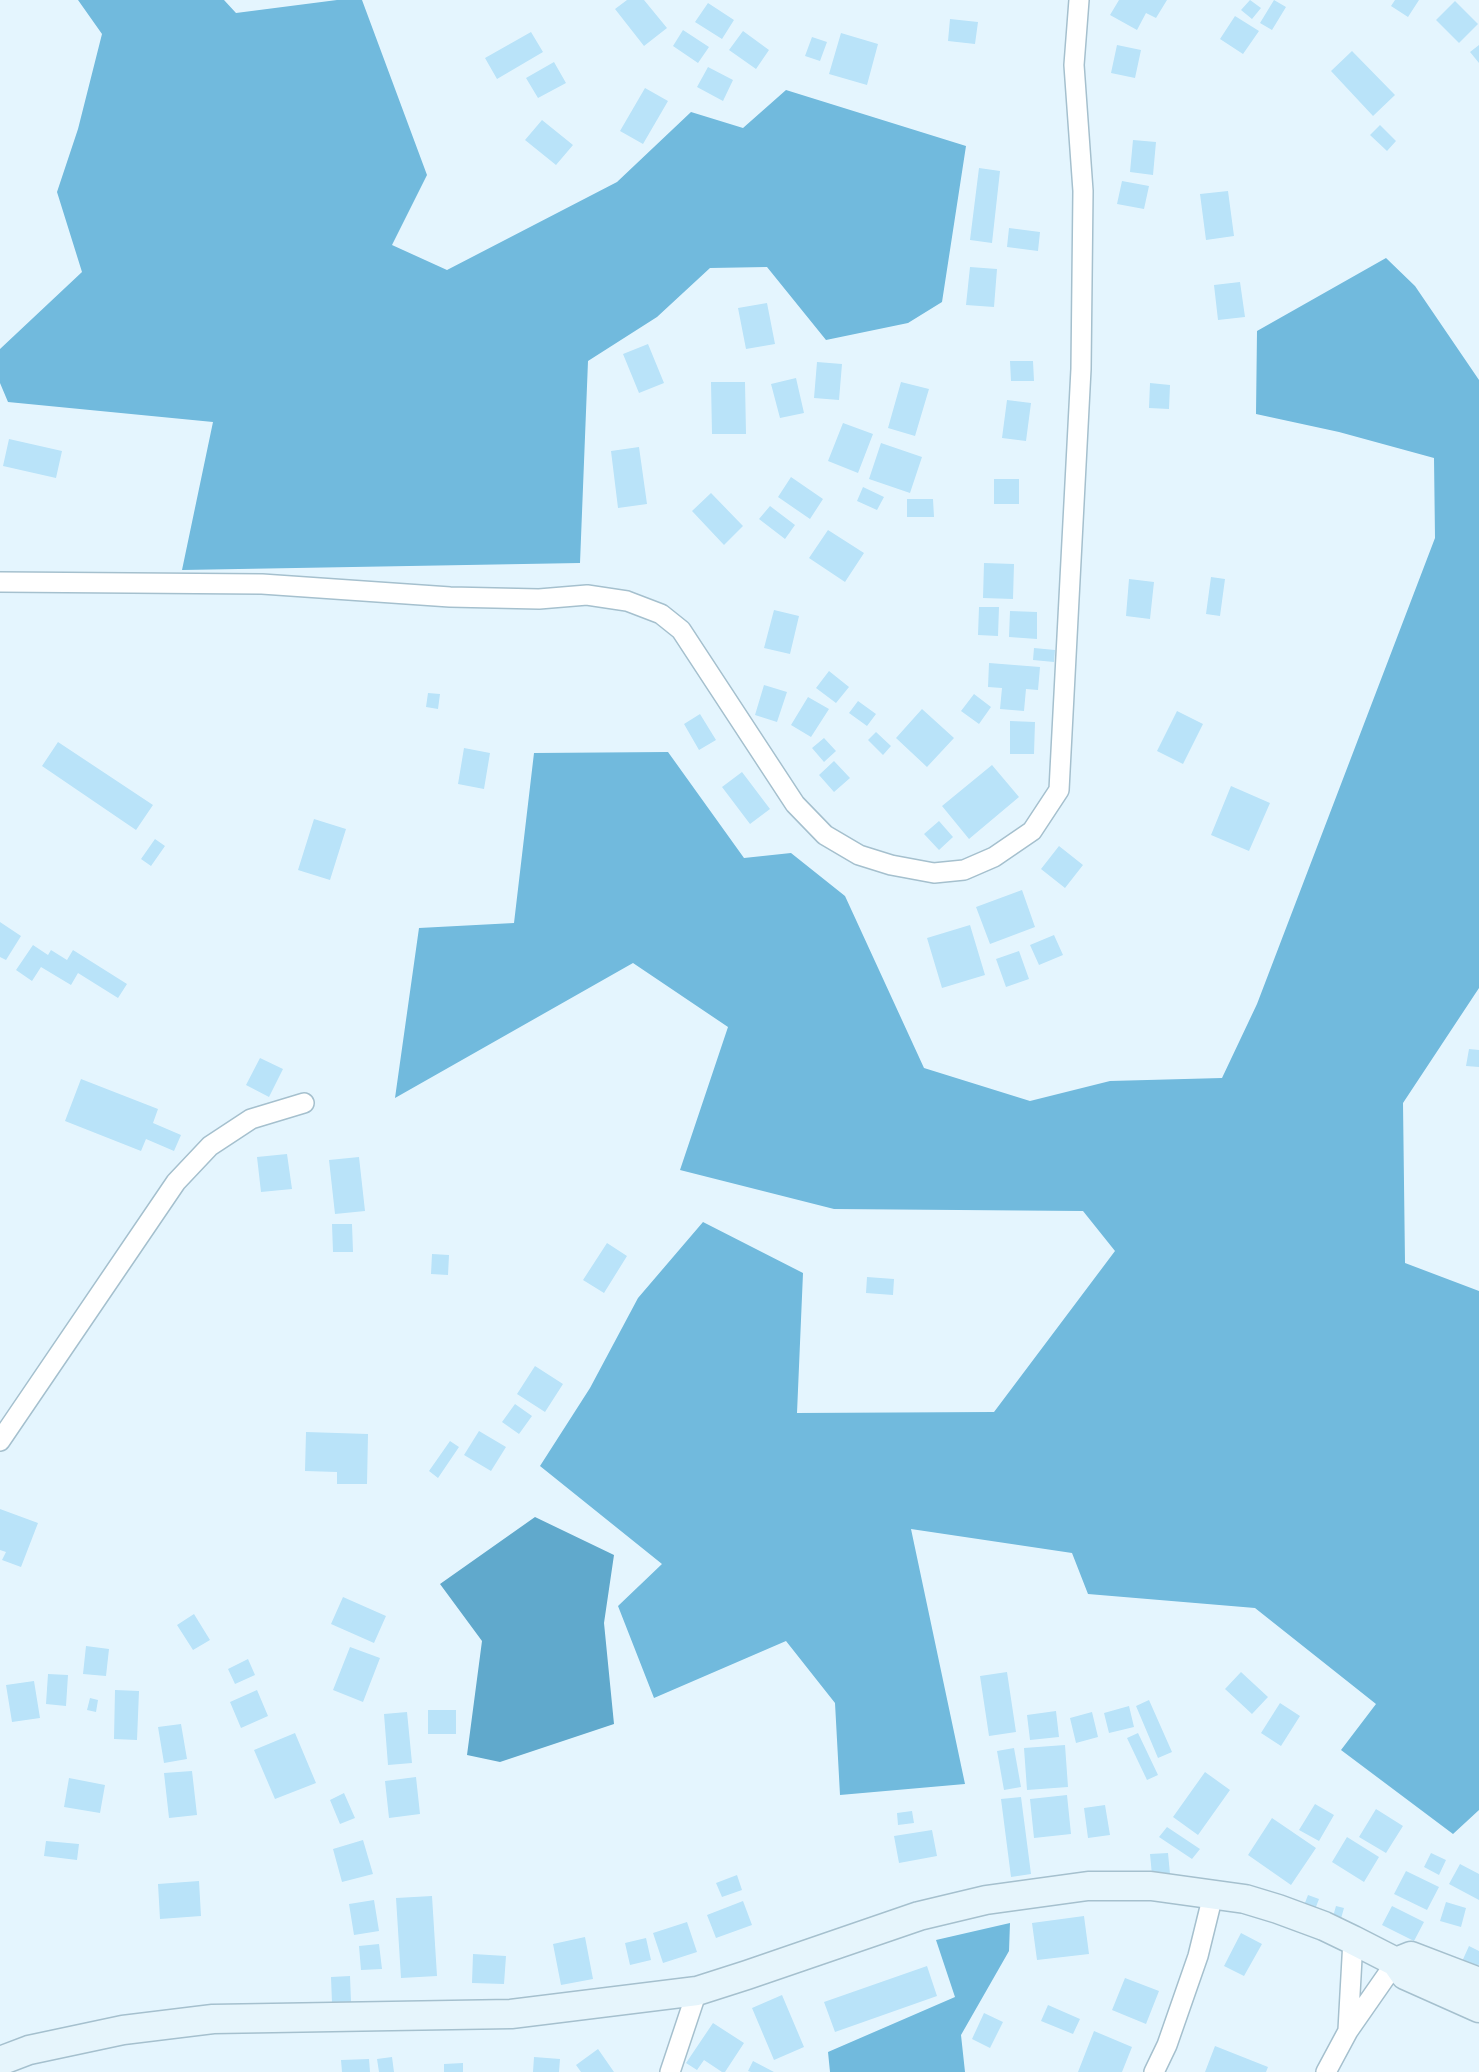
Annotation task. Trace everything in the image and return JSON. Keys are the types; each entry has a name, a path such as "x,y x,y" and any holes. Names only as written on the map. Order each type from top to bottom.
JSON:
{"street":[{"path":"0,582 262,584 450,597 539,599 587,595 627,601 661,614 681,630 795,804 825,835 859,855 891,865 934,873 964,870 995,857 1032,831 1059,790 1081,369 1083,191 1074,65 1079,0"},
{"path":"0,1441 176,1182 210,1146 251,1119 304,1103"},
{"path":"0,2060 29,2049 123,2030 213,2019 511,2014 697,1991 919,1916 986,1900 1088,1886 1151,1886 1245,1899 1278,1909 1353,1940 1396,1962 1405,1975 1479,2008"},
{"path":"1154,2072 1167,2045 1198,1955 1213,1895"},
{"path":"1348,2031 1353,1940"},
{"path":"1326,2072 1348,2031 1396,1962 1411,1956 1479,1982"},
{"path":"670,2072 697,1991"}],"shaded area":[{"path":"78,0 224,0 236,13 337,0 362,0 427,175 392,245 447,270 617,182 691,112 743,128 786,90 966,146 942,302 908,323 826,340 767,267 710,268 657,317 588,361 580,563 182,570 213,422 8,402 0,383 0,349 82,272 57,192 78,129 102,34"},
{"path":"1386,258 1415,286 1479,380 1479,988 1403,1103 1405,1263 1479,1291 1479,1810 1453,1834 1341,1750 1376,1704 1255,1608 1088,1594 1072,1553 911,1529 965,1784 840,1795 835,1703 786,1641 654,1698 618,1606 662,1564 540,1466 590,1388 638,1298 703,1222 803,1273 797,1413 994,1412 1115,1251 1083,1211 834,1209 680,1170 728,1027 633,963 395,1098 419,928 514,923 534,753 668,752 744,858 791,853 845,896 924,1068 1030,1101 1110,1081 1222,1078 1257,1004 1435,538 1434,458 1339,432 1256,414 1257,331"},
{"path":"535,1517 614,1555 604,1623 614,1724 500,1762 467,1755 482,1641 440,1584"},
{"path":"1010,1923 1009,1951 961,2035 965,2072 830,2072 828,2052 955,1997 936,1940"}],"building":[{"path":"627,0 644,0 667,28 644,46 615,9"},
{"path":"1119,0 1167,0 1156,18 1146,13 1137,30 1110,15"},
{"path":"1250,0 1261,8 1252,19 1241,10"},
{"path":"1274,0 1286,7 1272,30 1260,23"},
{"path":"1395,0 1419,0 1408,17 1391,6"},
{"path":"1455,1 1478,24 1459,43 1436,20"},
{"path":"708,3 734,20 722,39 695,22"},
{"path":"1235,16 1259,31 1243,54 1220,39"},
{"path":"950,19 978,22 975,44 948,41"},
{"path":"683,30 709,47 698,63 673,46"},
{"path":"743,31 769,50 756,69 729,50"},
{"path":"531,32 543,52 497,79 485,58"},
{"path":"841,33 878,44 867,85 829,74"},
{"path":"812,37 827,42 820,61 805,56"},
{"path":"1117,45 1141,50 1135,78 1111,73"},
{"path":"1479,45 1479,63 1470,52"},
{"path":"1352,51 1395,95 1373,116 1331,71"},
{"path":"554,62 566,83 538,98 526,78"},
{"path":"708,67 733,80 723,101 697,87"},
{"path":"645,88 668,101 643,144 620,131"},
{"path":"542,120 573,145 556,165 525,140"},
{"path":"1380,125 1396,141 1387,151 1370,135"},
{"path":"1133,140 1156,142 1153,175 1130,172"},
{"path":"979,168 1000,171 992,243 970,240"},
{"path":"1122,181 1149,186 1144,209 1117,204"},
{"path":"1228,191 1234,236 1206,240 1200,194"},
{"path":"1009,228 1040,232 1038,251 1007,247"},
{"path":"970,267 997,269 994,307 966,305"},
{"path":"1240,282 1245,317 1218,320 1214,285"},
{"path":"767,303 775,344 746,349 738,308"},
{"path":"648,344 664,383 639,393 623,354"},
{"path":"1010,361 1033,361 1034,381 1011,381"},
{"path":"817,362 842,364 839,400 814,398"},
{"path":"796,378 804,413 780,418 771,384"},
{"path":"711,382 745,382 746,434 712,434"},
{"path":"901,382 929,389 915,436 888,428"},
{"path":"1150,383 1170,385 1169,409 1149,408"},
{"path":"1007,400 1031,403 1026,441 1002,438"},
{"path":"843,423 873,434 858,473 828,461"},
{"path":"9,439 62,451 56,478 3,466"},
{"path":"881,443 922,457 910,493 869,479"},
{"path":"639,447 647,504 618,508 611,451"},
{"path":"791,477 823,499 810,519 778,497"},
{"path":"994,479 1019,479 1019,504 994,504"},
{"path":"863,487 884,497 877,510 857,501"},
{"path":"711,493 743,526 724,545 692,511"},
{"path":"907,499 933,499 934,517 907,517"},
{"path":"770,506 795,525 785,539 759,519"},
{"path":"828,530 864,553 845,582 809,558"},
{"path":"984,563 1014,564 1013,599 983,598"},
{"path":"1211,577 1225,579 1220,616 1206,614"},
{"path":"1129,579 1154,582 1150,619 1126,616"},
{"path":"979,607 999,607 998,636 978,635"},
{"path":"774,610 799,616 790,654 764,648"},
{"path":"1010,611 1037,612 1037,639 1009,637"},
{"path":"1034,648 1055,650 1054,662 1033,660"},
{"path":"989,663 1040,667 1038,690 1026,689 1024,711 1000,709 1002,688 988,687"},
{"path":"829,671 849,687 836,703 816,688"},
{"path":"764,685 787,692 777,722 755,715"},
{"path":"428,693 440,694 438,709 426,707"},
{"path":"974,694 991,707 979,724 961,711"},
{"path":"808,697 829,709 811,737 791,725"},
{"path":"858,701 876,714 867,726 849,713"},
{"path":"922,709 954,738 927,767 896,738"},
{"path":"1177,711 1203,724 1183,764 1157,751"},
{"path":"700,714 716,740 699,750 684,724"},
{"path":"1010,721 1035,722 1034,754 1010,754"},
{"path":"876,732 891,746 883,755 868,740"},
{"path":"824,738 836,751 824,762 812,748"},
{"path":"58,742 153,805 136,830 42,766"},
{"path":"464,748 490,753 484,789 458,784"},
{"path":"834,761 850,778 834,792 819,775"},
{"path":"992,765 1019,797 969,839 942,806"},
{"path":"742,772 770,809 750,824 722,787"},
{"path":"1231,786 1270,803 1249,851 1211,835"},
{"path":"314,819 346,829 330,880 298,870"},
{"path":"939,821 953,837 939,850 924,834"},
{"path":"155,839 165,846 151,866 141,859"},
{"path":"1059,846 1083,865 1065,888 1041,869"},
{"path":"1022,890 1035,927 990,944 976,907"},
{"path":"0,922 21,936 6,960 0,957"},
{"path":"970,925 985,975 942,988 927,938"},
{"path":"1054,935 1063,955 1039,965 1030,945"},
{"path":"33,945 48,955 51,950 67,960 73,950 127,984 118,998 78,973 71,985 41,967 32,981 16,970"},
{"path":"1019,951 1029,979 1006,987 996,959"},
{"path":"1469,1049 1479,1050 1479,1067 1466,1066"},
{"path":"260,1058 283,1069 269,1097 246,1085"},
{"path":"81,1079 158,1109 153,1123 181,1135 174,1151 146,1139 141,1151 65,1121"},
{"path":"287,1154 292,1189 261,1192 257,1157"},
{"path":"359,1157 365,1211 335,1214 329,1160"},
{"path":"332,1224 352,1224 353,1252 333,1252"},
{"path":"607,1243 627,1256 604,1293 583,1280"},
{"path":"432,1254 449,1255 448,1275 431,1274"},
{"path":"867,1277 894,1279 893,1295 866,1293"},
{"path":"535,1366 563,1384 545,1412 517,1394"},
{"path":"515,1404 532,1416 519,1434 502,1422"},
{"path":"479,1431 506,1447 491,1471 464,1455"},
{"path":"306,1432 368,1434 367,1484 337,1484 337,1472 305,1471"},
{"path":"450,1441 459,1447 438,1478 429,1471"},
{"path":"0,1509 38,1523 21,1567 2,1560 6,1552 0,1550"},
{"path":"343,1597 386,1616 374,1643 331,1624"},
{"path":"194,1614 210,1640 193,1650 177,1625"},
{"path":"86,1646 109,1649 106,1676 83,1674"},
{"path":"350,1647 380,1658 363,1702 333,1690"},
{"path":"248,1659 255,1675 235,1684 228,1669"},
{"path":"1007,1672 1016,1732 989,1736 980,1676"},
{"path":"1241,1672 1268,1697 1252,1714 1225,1689"},
{"path":"48,1674 68,1675 66,1706 46,1704"},
{"path":"34,1681 40,1718 12,1722 6,1685"},
{"path":"115,1690 139,1691 137,1740 114,1739"},
{"path":"257,1690 268,1716 241,1728 230,1702"},
{"path":"90,1698 98,1700 96,1712 87,1710"},
{"path":"1149,1700 1172,1752 1158,1758 1136,1706"},
{"path":"1280,1703 1300,1716 1281,1746 1261,1733"},
{"path":"1129,1706 1134,1727 1109,1733 1104,1713"},
{"path":"428,1710 456,1710 456,1734 428,1734"},
{"path":"1056,1711 1059,1737 1030,1740 1027,1715"},
{"path":"407,1712 412,1763 388,1765 384,1714"},
{"path":"1092,1712 1098,1737 1076,1743 1070,1718"},
{"path":"181,1724 187,1759 164,1763 158,1727"},
{"path":"295,1733 316,1783 275,1799 254,1750"},
{"path":"1138,1733 1158,1775 1147,1780 1127,1738"},
{"path":"1065,1745 1068,1787 1027,1790 1024,1748"},
{"path":"1014,1748 1021,1787 1004,1790 997,1751"},
{"path":"192,1771 197,1815 169,1818 164,1773"},
{"path":"1205,1772 1230,1790 1198,1835 1173,1817"},
{"path":"416,1777 420,1814 389,1818 385,1781"},
{"path":"69,1778 105,1785 100,1813 64,1807"},
{"path":"344,1793 355,1818 340,1824 330,1800"},
{"path":"1067,1795 1071,1834 1034,1838 1030,1799"},
{"path":"1021,1797 1031,1874 1011,1877 1001,1799"},
{"path":"1315,1804 1334,1815 1319,1841 1299,1830"},
{"path":"1105,1805 1110,1835 1088,1838 1084,1808"},
{"path":"1376,1809 1403,1826 1386,1853 1359,1837"},
{"path":"912,1811 914,1823 898,1825 897,1813"},
{"path":"1272,1818 1316,1848 1291,1885 1248,1855"},
{"path":"1167,1827 1200,1849 1192,1859 1159,1837"},
{"path":"932,1830 937,1856 899,1863 894,1836"},
{"path":"1347,1837 1379,1857 1364,1882 1332,1862"},
{"path":"363,1840 373,1874 342,1882 333,1849"},
{"path":"46,1841 79,1844 77,1860 44,1856"},
{"path":"1168,1853 1170,1874 1152,1875 1150,1854"},
{"path":"1431,1853 1446,1860 1439,1875 1424,1867"},
{"path":"1460,1864 1479,1874 1479,1900 1449,1884"},
{"path":"1406,1871 1439,1887 1427,1910 1394,1894"},
{"path":"737,1875 742,1890 722,1897 716,1883"},
{"path":"199,1881 201,1916 160,1919 158,1884"},
{"path":"1308,1895 1319,1899 1314,1912 1303,1908"},
{"path":"432,1896 437,1976 401,1978 396,1898"},
{"path":"374,1900 379,1931 354,1935 349,1904"},
{"path":"743,1901 752,1925 716,1938 707,1915"},
{"path":"1446,1902 1466,1908 1461,1927 1440,1921"},
{"path":"1336,1906 1344,1908 1340,1922 1332,1920"},
{"path":"1392,1906 1424,1922 1414,1941 1382,1925"},
{"path":"1084,1916 1089,1954 1037,1960 1032,1923"},
{"path":"687,1922 697,1952 663,1963 653,1933"},
{"path":"1241,1933 1262,1944 1244,1976 1224,1966"},
{"path":"585,1937 593,1979 561,1985 553,1944"},
{"path":"646,1938 651,1960 630,1965 625,1943"},
{"path":"379,1944 382,1969 361,1970 359,1946"},
{"path":"1469,1946 1479,1951 1479,1964 1475,1973 1460,1966"},
{"path":"473,1954 506,1956 504,1984 472,1983"},
{"path":"927,1966 937,1996 835,2032 824,2002"},
{"path":"350,1976 351,2002 332,2003 331,1977"},
{"path":"1125,1978 1159,1991 1146,2024 1112,2010"},
{"path":"782,1995 804,2047 774,2060 752,2008"},
{"path":"1048,2005 1080,2019 1073,2034 1041,2021"},
{"path":"984,2013 1003,2022 990,2048 972,2039"},
{"path":"713,2023 744,2043 725,2072 704,2060 697,2070 686,2063"},
{"path":"1094,2031 1132,2047 1122,2072 1078,2072"},
{"path":"1215,2046 1268,2067 1266,2072 1205,2072"},
{"path":"598,2049 614,2072 581,2072 576,2065"},
{"path":"392,2057 394,2072 379,2072 377,2059"},
{"path":"534,2057 560,2059 559,2072 533,2072"},
{"path":"369,2059 370,2072 342,2072 341,2060"},
{"path":"753,2061 774,2072 748,2071"},
{"path":"463,2063 463,2072 444,2072 444,2064"}]}
